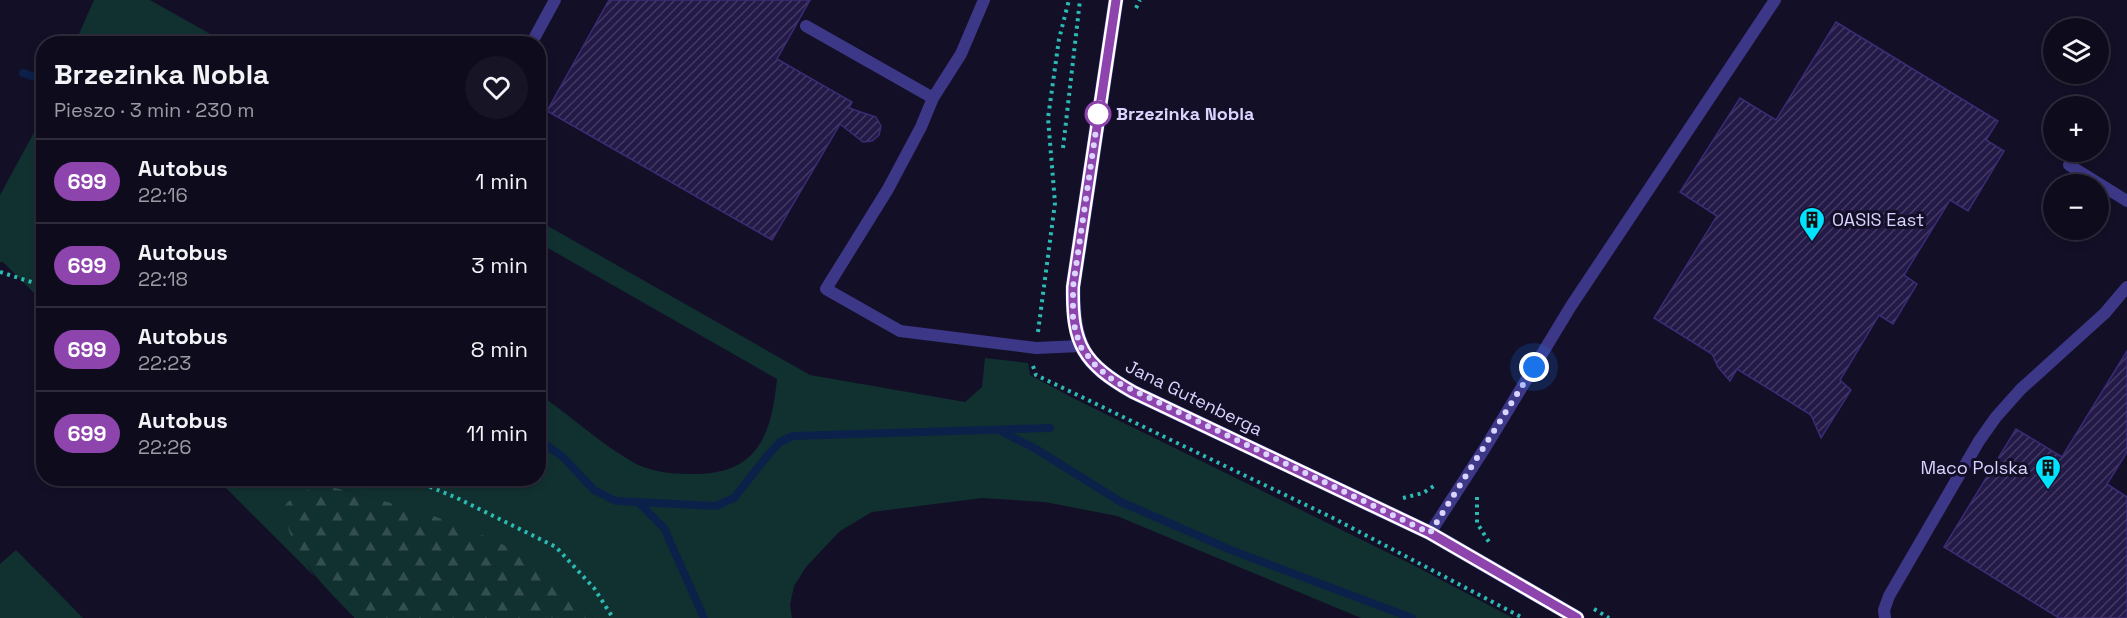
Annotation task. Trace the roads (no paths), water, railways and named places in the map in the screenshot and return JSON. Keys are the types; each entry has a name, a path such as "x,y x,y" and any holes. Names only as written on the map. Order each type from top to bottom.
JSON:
{"street":[{"name":"Jana Gutenberga","path":"1116,0 1073,287 1073,321 1080,346 1096,366 1133,392 1430,533 1577,618"}],"lane":[{"path":"535,36 555,0"},
{"path":"984,0 962,54 933,98 921,127 888,189 826,289 900,331 1036,348 1080,346"},
{"path":"1430,533 1485,448 1571,306 1775,0"},
{"path":"806,26 933,98"},
{"path":"2069,165 2127,201"},
{"path":"1885,618 1884,610 1889,596 1979,441 1996,417 2021,389 2105,313 2127,287"}],"waterway":[{"path":"23,73 36,77"},
{"path":"546,445 563,457 594,490 616,501 716,506 734,498 780,442 793,436 1050,428"},
{"path":"1002,432 1036,449 1121,502 1231,550 1412,618"},
{"path":"639,503 664,528 704,618"}],"place":[{"name":"Brzezinka Nobla","path":"1098,114"},
{"name":"OASIS East","path":"1812,243"},
{"name":"Maco Polska","path":"2048,491"}]}
